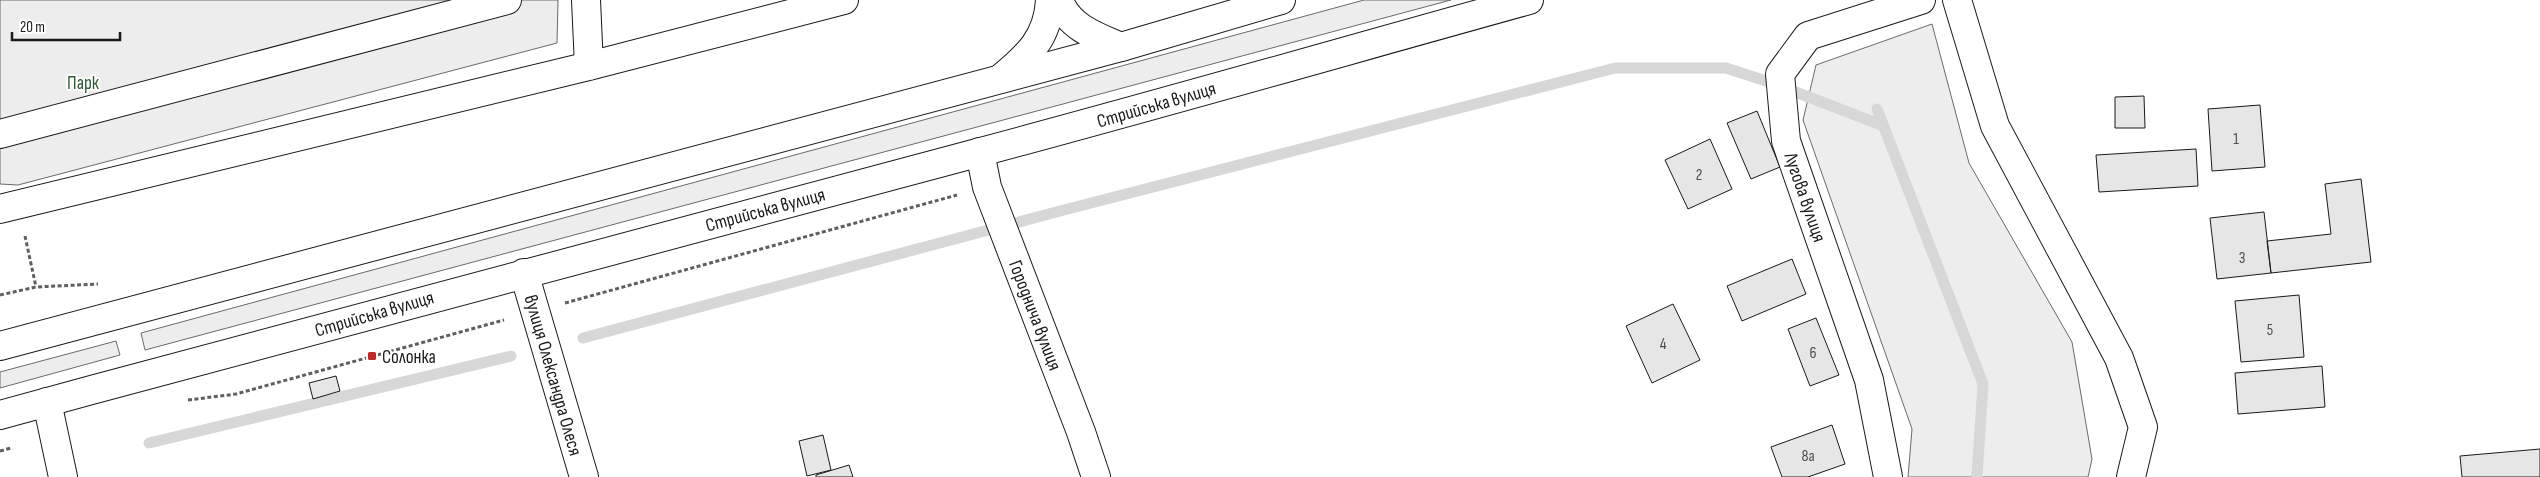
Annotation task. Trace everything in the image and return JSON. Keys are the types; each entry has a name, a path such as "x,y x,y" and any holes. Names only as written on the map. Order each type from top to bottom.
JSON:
{"main road":[{"path":"0,134 507,0"},
{"path":"586,0 589,66"},
{"path":"9,206 589,66 844,0"},
{"path":"1000,79 1024,58 1042,37 1050,0"},
{"path":"1059,0 1062,9 1072,22 1092,34 1121,47"},
{"path":"0,346 1121,47 1281,0"},
{"name":"Стрийська вулиця","path":"0,415 980,152 1529,0"},
{"name":"Лугова вулиця","path":"1888,477 1869,380 1786,141 1780,74 1808,36 1921,0"},
{"path":"1957,0 1995,126 2118,358 2143,427 2130,477"},
{"name":"Городнича вулиця","path":"980,152 991,199 1081,432 1096,477"},
{"name":"вулиця Олександра Олеся","path":"524,273 584,477"},
{"path":"47,402 64,477"}],"path":[{"path":"186,400 236,394 535,312 991,199"},
{"path":"9,206 36,287"},
{"path":"0,295 36,287 108,284"}],"shaded area":[{"name":"Парк","path":"0,0 558,0 557,43 18,185 0,184"},
{"path":"1364,0 1451,0 145,350 141,333"},
{"path":"1932,24 1969,163 2072,342 2092,459 2088,477 1908,477 1912,429 1803,120 1816,65"},
{"path":"116,341 120,355 0,388 0,372"}],"building":[{"path":"2144,96 2145,128 2115,128 2115,97"},
{"path":"2260,105 2265,167 2212,171 2208,109"},
{"path":"1757,111 1780,167 1751,179 1727,123"},
{"path":"1710,139 1732,189 1688,209 1665,160"},
{"path":"2196,149 2198,186 2099,192 2096,155"},
{"path":"2361,179 2371,262 2271,273 2267,241 2331,234 2325,184"},
{"path":"2264,212 2271,273 2217,279 2210,218"},
{"path":"1792,259 1806,294 1742,321 1727,286"},
{"path":"2299,295 2304,357 2241,362 2235,301"},
{"path":"1673,304 1700,360 1652,383 1626,326"},
{"path":"1816,318 1839,375 1810,386 1788,329"},
{"path":"2322,366 2325,407 2238,414 2235,373"},
{"path":"336,376 340,391 313,399 309,383"},
{"path":"1832,425 1845,464 1808,477 1782,477 1771,447"},
{"path":"823,435 831,470 807,476 799,441"},
{"path":"2540,449 2540,477 2462,477 2460,456"},
{"path":"849,465 853,477 816,477 816,475"}],"waterway":[{"path":"583,338 1060,211 1615,68 1726,68 1766,81"},
{"path":"1793,91 1884,126"},
{"path":"1877,109 1983,384 1977,477"},
{"path":"149,443 511,356"}],"place":[{"name":"Солонка","path":"372,356"}]}
